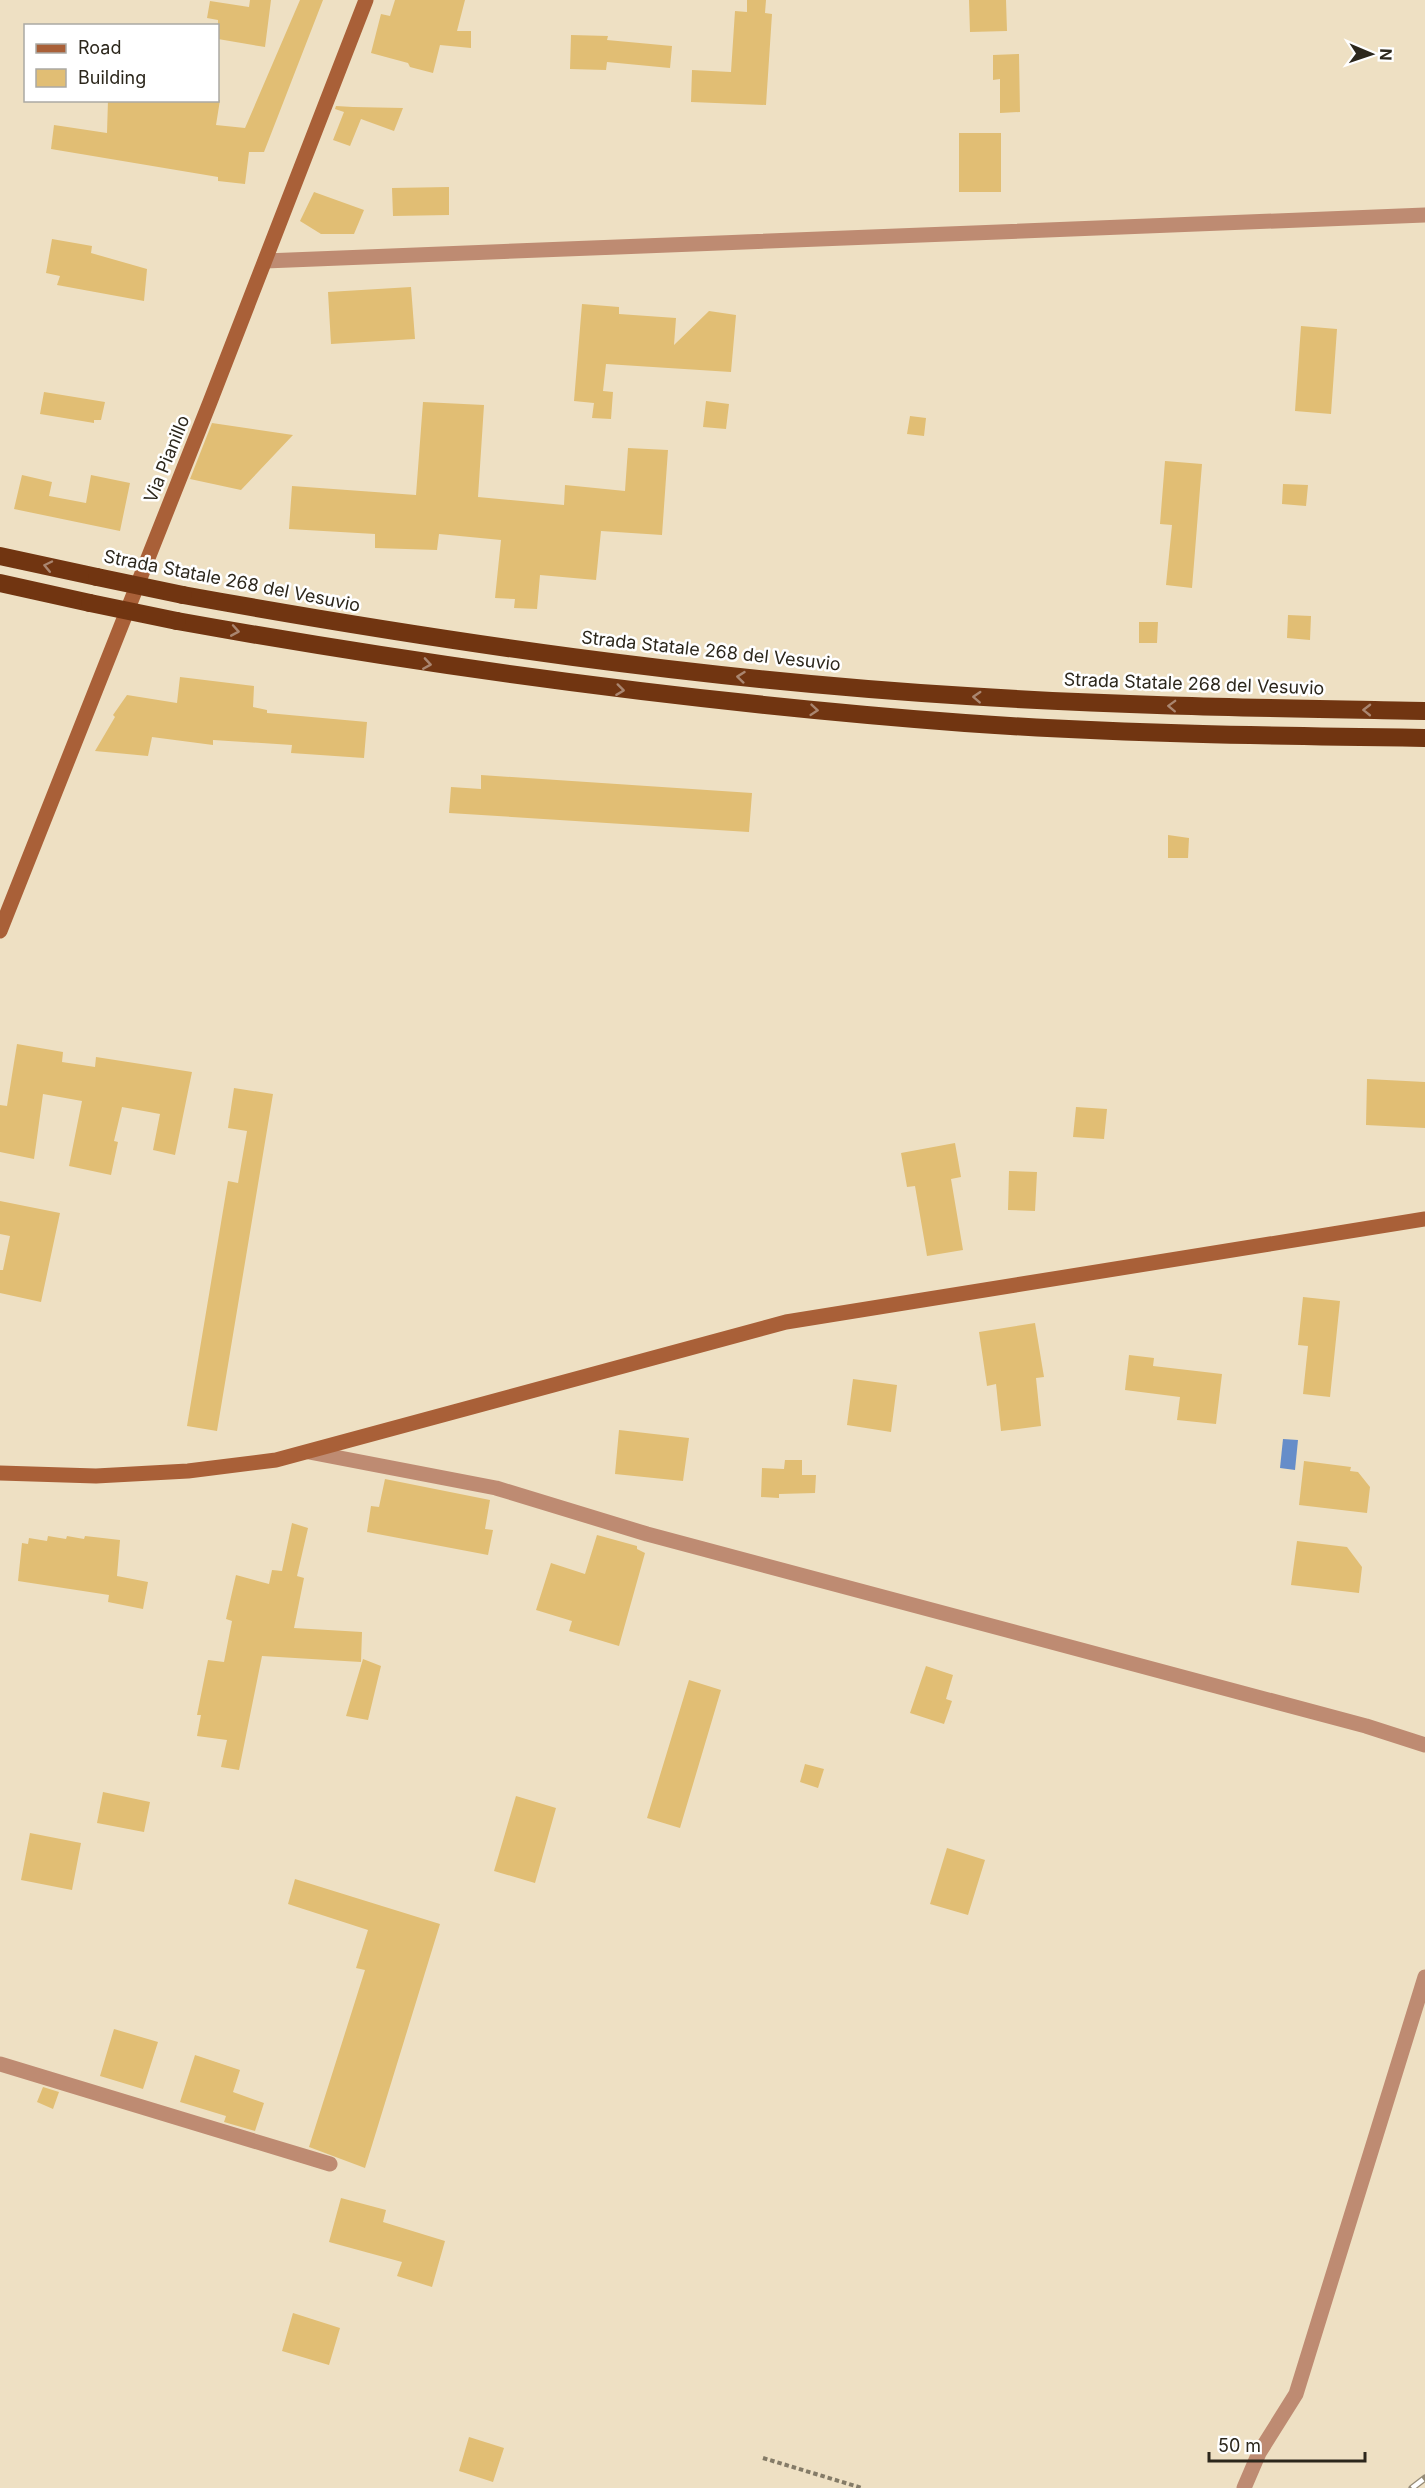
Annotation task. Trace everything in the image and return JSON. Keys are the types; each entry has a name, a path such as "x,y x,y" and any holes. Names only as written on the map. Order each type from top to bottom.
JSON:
{"highway":[{"name":"Strada Statale 268 del Vesuvio","path":"0,556 183,595 445,640 626,665 967,696 1168,706 1425,711"},
{"path":"0,584 177,621 438,666 623,691 782,708 968,723 1143,732 1425,738"}],"street":[{"name":"Via Pianillo","path":"0,931 366,0"},
{"path":"265,261 1425,215"},
{"path":"0,1473 96,1476 188,1471 276,1460 786,1322 1425,1219"},
{"path":"309,1452 496,1488 647,1534 1366,1726 1425,1745"},
{"path":"1244,2488 1259,2453 1296,2394 1425,1977"},
{"path":"0,2064 330,2164"}],"path":[{"path":"763,2458 862,2488"}],"water":[{"path":"1283,1439 1298,1440 1295,1470 1280,1468"}],"building":[{"path":"250,0 271,0 265,47 219,39 218,20 207,18 210,1 249,7"},
{"path":"300,0 323,0 264,152 249,152 245,184 218,181 218,177 51,149 54,125 107,133 108,102 219,102 220,100 216,125 245,128"},
{"path":"395,0 465,0 457,31 471,31 471,48 440,45 433,73 410,67 408,63 371,53 381,14 390,16"},
{"path":"747,0 766,0 765,13 772,14 766,105 691,102 692,70 731,72 735,11 747,12"},
{"path":"969,0 1006,0 1007,31 970,32"},
{"path":"571,35 608,36 607,40 672,46 670,68 607,62 606,70 570,69"},
{"path":"1019,54 1020,112 1000,113 1000,79 993,80 993,55"},
{"path":"336,106 403,108 394,131 361,119 350,146 333,140 344,112 335,109"},
{"path":"959,133 1001,133 1001,192 959,192"},
{"path":"449,187 449,215 393,216 392,188"},
{"path":"314,192 364,210 354,234 321,234 300,221"},
{"path":"52,239 92,246 91,253 147,269 144,301 57,285 60,276 46,273"},
{"path":"411,287 415,339 331,344 328,292"},
{"path":"582,304 619,307 619,314 676,318 674,345 709,311 736,315 731,372 606,364 603,391 613,392 611,419 592,418 594,403 574,401"},
{"path":"1301,326 1337,329 1331,414 1295,411"},
{"path":"44,392 105,402 101,420 94,420 94,423 40,414"},
{"path":"706,401 729,404 726,429 703,427"},
{"path":"423,402 484,405 478,497 564,505 565,485 625,491 628,448 668,450 662,535 601,531 596,580 540,575 537,609 514,608 515,599 495,598 501,540 439,534 437,550 375,548 375,534 289,529 292,486 416,495"},
{"path":"910,416 926,418 924,436 907,434"},
{"path":"212,423 293,435 241,490 190,479"},
{"path":"1165,461 1202,464 1192,588 1166,585 1172,525 1160,524"},
{"path":"22,475 52,482 49,496 86,503 91,475 130,483 120,531 14,509"},
{"path":"1283,484 1308,485 1306,506 1282,504"},
{"path":"1288,615 1311,616 1310,640 1287,638"},
{"path":"1139,622 1158,622 1157,643 1139,643"},
{"path":"180,677 254,686 253,707 267,710 267,713 367,722 364,758 291,753 292,745 213,740 213,745 152,737 148,756 95,751 115,717 113,715 127,695 177,703"},
{"path":"481,775 752,793 749,832 449,813 451,787 481,789"},
{"path":"1168,835 1189,838 1188,858 1168,858"},
{"path":"17,1044 63,1052 62,1062 95,1067 96,1057 192,1072 175,1155 153,1150 160,1114 122,1107 114,1141 118,1142 111,1175 69,1166 82,1101 43,1094 34,1159 0,1152 0,1105 7,1106"},
{"path":"1367,1079 1425,1082 1425,1128 1366,1125"},
{"path":"234,1088 273,1094 217,1431 187,1426 228,1181 238,1183 247,1131 228,1128"},
{"path":"1076,1107 1107,1109 1104,1139 1073,1137"},
{"path":"955,1143 961,1177 951,1179 963,1250 927,1256 915,1186 907,1187 901,1153"},
{"path":"1009,1171 1037,1172 1035,1211 1008,1210"},
{"path":"0,1201 60,1213 41,1302 0,1293 0,1270 3,1270 10,1236 0,1234"},
{"path":"1303,1297 1340,1301 1330,1397 1303,1394 1308,1346 1298,1345"},
{"path":"1035,1323 1044,1377 1036,1378 1041,1426 1001,1431 996,1384 987,1386 979,1332"},
{"path":"1129,1355 1154,1358 1153,1366 1222,1374 1216,1424 1177,1420 1180,1397 1125,1390"},
{"path":"853,1379 897,1385 891,1432 847,1425"},
{"path":"619,1430 689,1438 683,1481 615,1474"},
{"path":"785,1460 802,1460 802,1475 816,1475 815,1493 779,1494 779,1498 761,1497 762,1468 784,1469"},
{"path":"1304,1461 1351,1467 1350,1471 1358,1472 1370,1487 1367,1513 1299,1505"},
{"path":"385,1479 490,1500 485,1529 493,1530 488,1555 367,1532 371,1506 379,1507"},
{"path":"292,1523 308,1528 297,1576 304,1578 294,1628 362,1632 361,1662 262,1656 239,1770 221,1767 227,1740 197,1736 201,1715 197,1715 208,1660 224,1662 232,1621 226,1619 236,1575 269,1584 272,1570 282,1571"},
{"path":"597,1535 637,1546 637,1549 645,1553 619,1646 569,1631 572,1621 536,1610 551,1563 585,1574"},
{"path":"48,1536 84,1539 85,1536 120,1540 117,1576 148,1582 143,1609 108,1602 109,1595 18,1581 22,1543 28,1544 29,1538 47,1541"},
{"path":"1297,1541 1347,1547 1362,1567 1359,1593 1291,1585"},
{"path":"363,1659 381,1666 368,1720 346,1716"},
{"path":"926,1666 953,1675 946,1699 952,1701 944,1724 910,1713"},
{"path":"689,1680 721,1690 680,1828 647,1818"},
{"path":"805,1764 824,1769 818,1788 800,1782"},
{"path":"103,1792 150,1802 144,1832 97,1823"},
{"path":"516,1796 556,1808 535,1883 494,1871"},
{"path":"30,1833 81,1843 72,1890 21,1880"},
{"path":"947,1848 985,1860 968,1915 930,1904"},
{"path":"295,1879 440,1924 365,2168 309,2147 365,1970 356,1968 368,1930 288,1904"},
{"path":"114,2029 158,2042 143,2089 100,2076"},
{"path":"195,2055 240,2070 233,2092 264,2103 255,2131 224,2122 226,2116 180,2102"},
{"path":"43,2087 59,2092 53,2109 37,2102"},
{"path":"341,2198 386,2210 383,2222 445,2241 432,2287 397,2276 402,2262 329,2242"},
{"path":"293,2313 340,2328 329,2365 282,2351"},
{"path":"469,2437 504,2448 493,2482 459,2471"}],"railway":[{"path":"1412,2488 1425,2478"}]}
